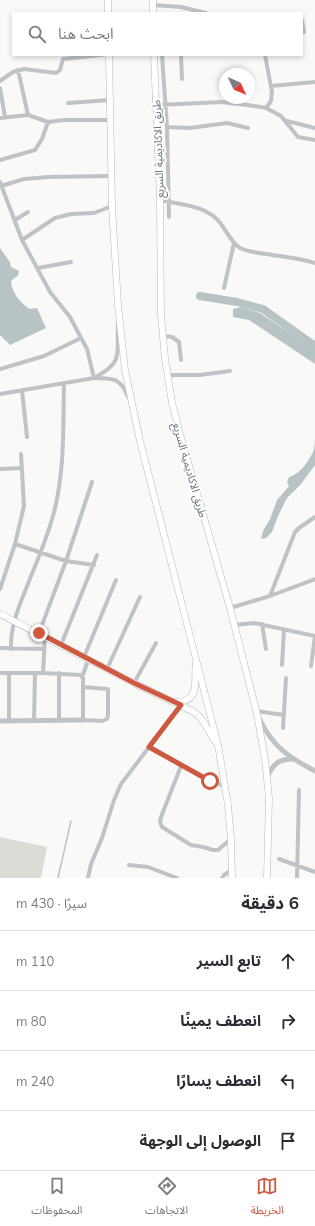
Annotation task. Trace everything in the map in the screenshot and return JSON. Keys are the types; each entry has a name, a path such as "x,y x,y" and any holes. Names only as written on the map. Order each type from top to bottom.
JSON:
{"main road":[{"path":"108,0 108,12"},
{"path":"109,56 112,206 118,304 125,370 134,414 218,745 225,786 231,839 232,878"},
{"name":"طريق الاكاديمية السريع","path":"154,56 160,200 161,316 168,375 180,434 235,625 256,712 262,743 269,798 267,878"},
{"path":"0,614 39,633 86,659 194,712 202,718 212,739 218,745"},
{"path":"174,702 186,700 194,693 194,674 196,663"}],"street":[{"path":"153,3 202,12"},
{"path":"303,26 304,32"},
{"path":"0,81 18,70 29,69 56,73 60,70 64,59 92,56"},
{"path":"162,56 167,127 169,217"},
{"path":"181,56 182,79"},
{"path":"265,56 272,96 266,108"},
{"path":"18,70 28,115"},
{"path":"271,86 315,82"},
{"path":"0,88 2,118 28,115 48,122 64,120 110,120"},
{"path":"68,103 110,100"},
{"path":"157,105 222,102 266,108 287,121 298,137 315,140"},
{"path":"287,121 315,128"},
{"path":"0,160 34,150 42,139 48,122"},
{"path":"167,127 190,128 227,123 248,128"},
{"path":"94,378 90,358 81,338 70,317 50,292 22,240 1,184 24,179 48,177 112,176"},
{"path":"160,200 199,208 208,212 216,218 234,243 240,248 315,263"},
{"path":"22,240 55,218 71,214 94,214 112,206"},
{"path":"15,220 28,212"},
{"path":"224,288 234,243"},
{"path":"38,268 71,262"},
{"path":"94,378 111,367 116,360 118,304"},
{"path":"163,336 172,337 180,342 181,360"},
{"path":"0,369 44,356 81,338"},
{"path":"168,375 216,374 230,371"},
{"path":"0,394 94,378 111,378 119,381 126,390 134,414"},
{"path":"11,649 11,634 14,620 41,553 53,515 60,480 63,450 64,383"},
{"path":"22,390 27,437"},
{"path":"0,589 15,544 24,506 21,454"},
{"path":"0,469 22,468"},
{"path":"39,633 66,561 92,482"},
{"path":"270,596 295,532 315,517"},
{"path":"15,544 66,561 94,564"},
{"path":"61,645 97,554"},
{"path":"230,608 270,596 315,579"},
{"path":"83,720 82,676 86,659 116,580"},
{"path":"107,669 140,597"},
{"path":"235,625 249,623 262,624 315,636 311,666"},
{"path":"262,624 266,649"},
{"path":"282,665 284,629"},
{"path":"43,673 45,637"},
{"path":"134,683 156,644"},
{"path":"0,648 44,649"},
{"path":"0,673 43,673 82,676"},
{"path":"9,673 9,721"},
{"path":"34,721 35,673"},
{"path":"59,674 59,720"},
{"path":"284,728 286,678"},
{"path":"0,721 102,721 107,719 109,692 106,688 83,687"},
{"path":"88,878 91,864 104,834 117,792 125,777 181,705"},
{"path":"256,712 284,715"},
{"path":"256,712 266,731 276,745 293,759 315,771"},
{"path":"149,747 213,783 225,786"},
{"path":"267,777 271,769 278,762 285,759 293,759"},
{"path":"181,766 161,817 160,822 162,827 191,845 213,850 218,850 231,839"},
{"path":"297,878 299,790"},
{"path":"279,859 315,872"},
{"path":"129,865 148,867 177,878"},
{"path":"222,878 232,870"}],"shaded area":[{"path":"0,248 10,262 11,267 19,271 18,275 11,281 14,293 29,309 37,308 46,328 10,345 0,335"},
{"path":"241,307 260,313 315,350 315,364 249,320 233,317 233,309"},
{"path":"315,446 315,465 301,484 287,498 272,532 266,538 261,539 277,500 289,486 287,482 289,477 297,473 306,464"},
{"path":"0,837 47,847 41,878 0,878"}],"waterway":[{"path":"200,296 237,302 263,309 315,346"},
{"path":"58,878 71,821"}],"route":[{"path":"39,633 134,683 181,705 149,747 210,781"}]}
